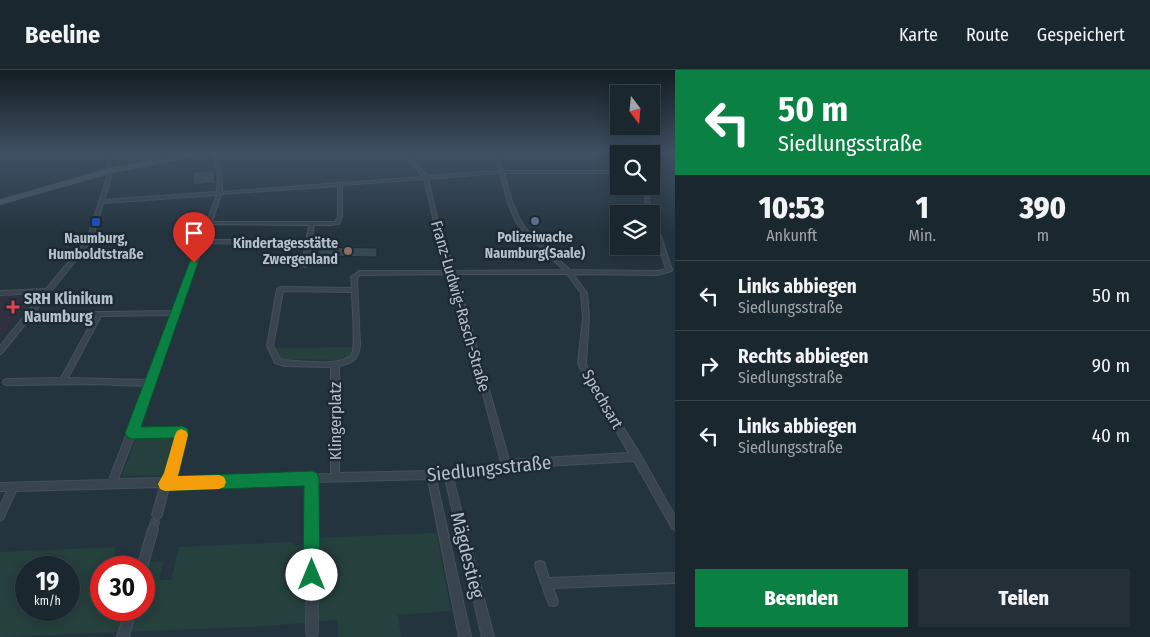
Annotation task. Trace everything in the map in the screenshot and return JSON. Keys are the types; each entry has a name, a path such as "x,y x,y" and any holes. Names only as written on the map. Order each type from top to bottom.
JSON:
{"main road":[{"path":"0,202 82,179"}],"street":[{"path":"0,351 86,245 93,231 107,179"},
{"path":"112,484 220,192 219,179"},
{"path":"101,202 405,179"},
{"name":"Franz-Ludwig-Rasch-Straße","path":"426,179 436,221 506,464"},
{"name":"Spechsart","path":"504,179 510,205 518,222 524,230 569,272 584,293 586,305 582,363 675,525"},
{"path":"208,223 330,224 339,222 340,184"},
{"path":"354,290 354,277 359,273 658,273 669,270 647,200 648,195"},
{"path":"305,265 312,224"},
{"path":"202,241 258,242"},
{"name":"Klingerplatz","path":"280,289 354,290 357,345 355,354 350,360 335,364 284,363 278,361 270,346 280,289"},
{"path":"0,293 48,291"},
{"path":"28,315 175,313"},
{"path":"63,381 98,314"},
{"name":"Klingerplatz","path":"335,364 335,477"},
{"path":"7,382 150,383"},
{"path":"132,433 182,432 171,477 165,484 157,514"},
{"name":"Siedlungsstraße","path":"0,487 165,484 431,475 484,472 506,464 636,457"},
{"name":"Mägdestieg","path":"448,474 488,637"},
{"name":"Mägdestieg","path":"431,475 465,637"},
{"path":"312,478 312,634"},
{"path":"0,516 14,486"},
{"path":"145,556 153,529"},
{"path":"540,566 553,601"},
{"path":"546,583 675,578"},
{"path":"123,637 128,621"}],"shaded area":[{"name":"SRH Klinikum Naumburg","path":"37,294 16,318 0,337 0,295"}],"green space":[{"path":"353,347 352,354 342,360 285,359 279,358 274,353 274,348"},
{"path":"179,434 167,475 122,476 137,435"},
{"path":"436,533 451,611 398,615 401,637 338,637 337,620 266,626 0,637 0,552 115,547 115,556 90,556 90,621 155,621 155,562 163,561 159,580 171,580 179,547 292,542 294,545 306,546 316,538"}],"building":[{"path":"193,179 215,179 215,183 193,185"},
{"name":"Kindertagesstätte Zwergenland","path":"319,247 377,248 377,257 318,256"}],"tunnel":[{"path":"153,529 157,515"}],"slow traffic":[{"path":"181,435 171,477 165,484 219,482"}],"place":[{"name":"Polizeiwache Naumburg(Saale)","path":"535,221"},
{"name":"Naumburg, Humboldtstraße","path":"96,222"},
{"name":"Kindertagesstätte Zwergenland","path":"348,251"},
{"name":"SRH Klinikum Naumburg","path":"13,307"}],"route":[{"path":"194,263 132,433 182,432 171,477 165,484 312,478 312,575"}]}
